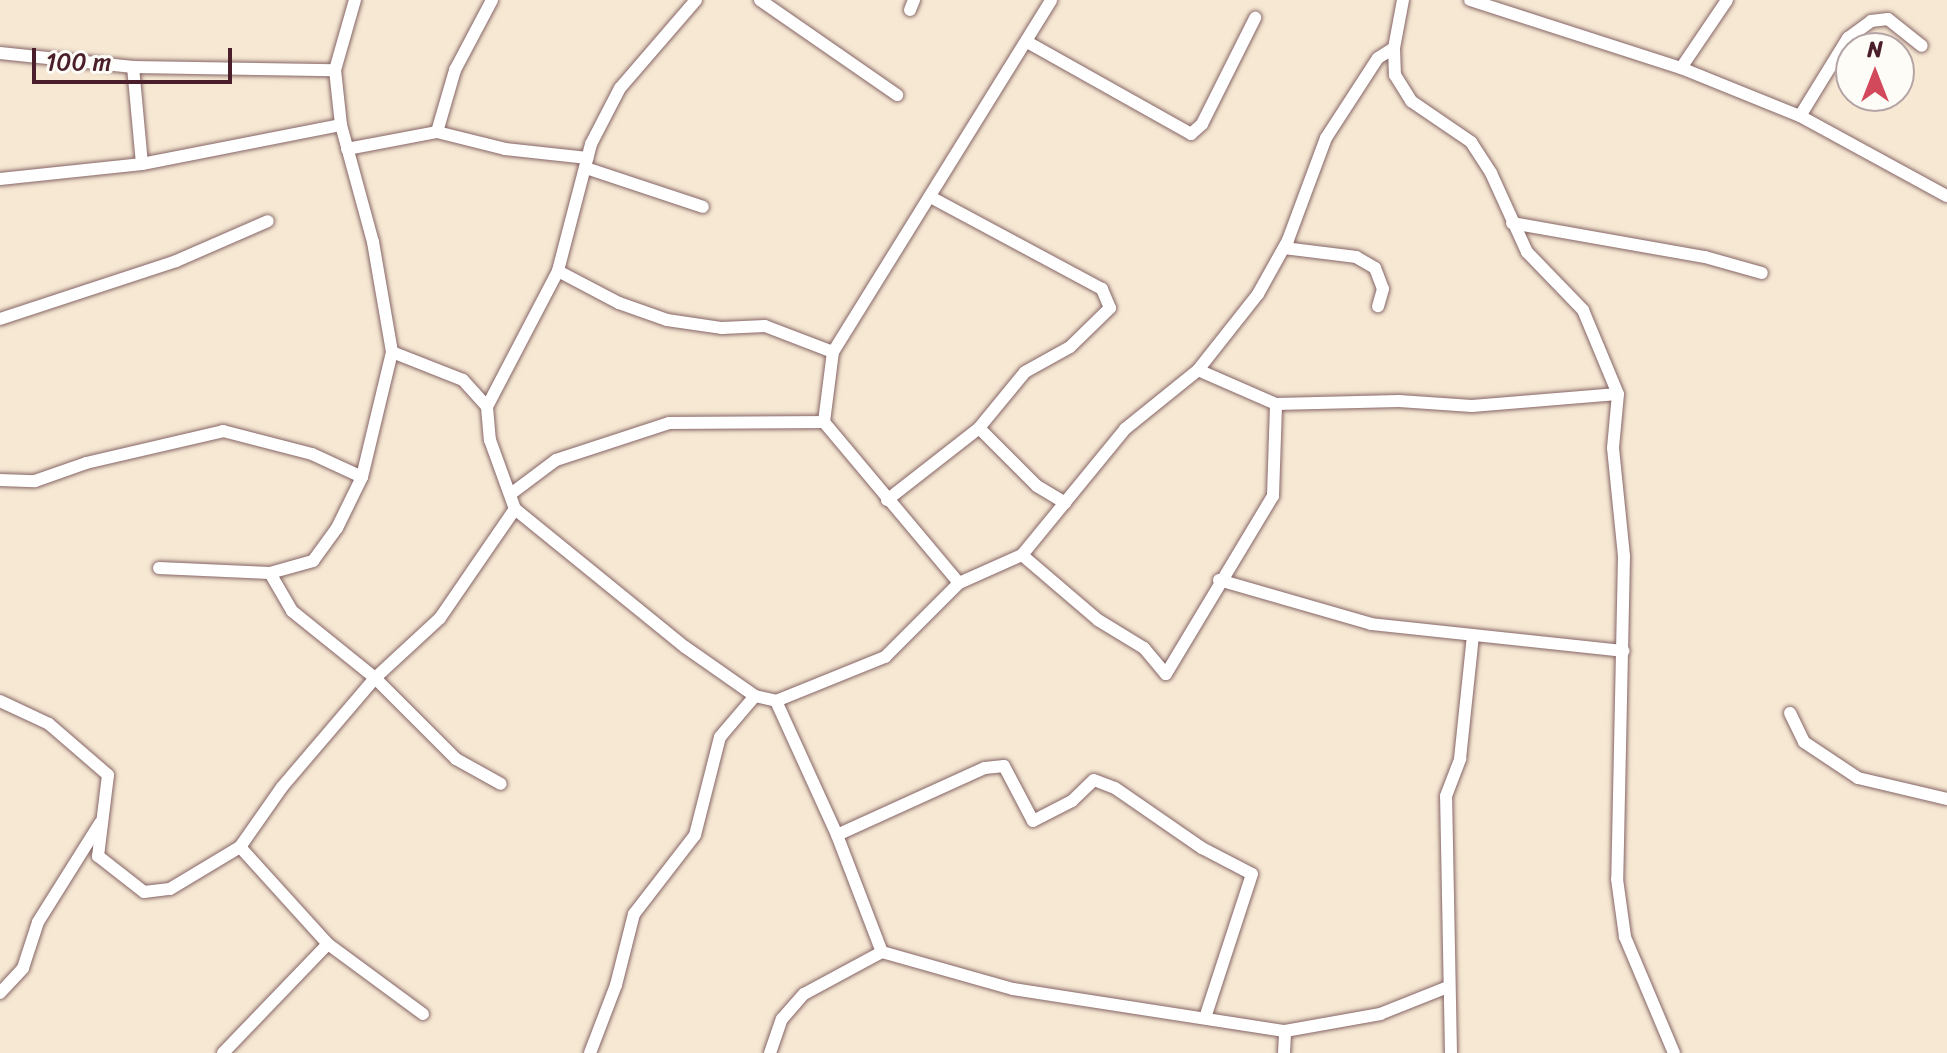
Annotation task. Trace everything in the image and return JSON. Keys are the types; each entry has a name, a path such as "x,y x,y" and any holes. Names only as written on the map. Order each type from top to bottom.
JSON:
{"street":[{"path":"159,568 270,573 313,561 362,477 392,352 373,242 341,125 335,70 355,0"},
{"path":"437,132 455,70 492,0"},
{"path":"696,0 620,88 588,164 558,271 487,407 490,440 512,493 515,509 685,647 755,696 776,701 885,657 959,583 1022,555 1125,429 1198,370 1258,294 1284,248 1326,138 1378,58 1394,48"},
{"path":"760,0 897,95"},
{"path":"959,583 824,422 833,352 1029,43 1051,0"},
{"path":"1403,0 1394,48 1395,75 1411,101 1471,142 1491,173 1527,252 1583,310 1618,394 1613,448 1624,556 1624,651 1617,879 1625,937 1674,1053"},
{"path":"1470,0 1681,68 1800,116 1947,196"},
{"path":"1681,68 1727,0"},
{"path":"1029,43 1191,134 1202,124 1255,18"},
{"path":"1800,116 1848,38 1871,21 1888,19 1922,46"},
{"path":"0,53 133,67 335,70"},
{"path":"133,67 142,164"},
{"path":"0,179 142,164 341,125"},
{"path":"347,149 437,132 505,149 588,164 703,207"},
{"path":"887,500 979,428 1025,372 1070,347 1110,308 1110,299 1102,289 932,198"},
{"path":"0,319 176,261 268,221"},
{"path":"1512,223 1705,257 1762,273"},
{"path":"1284,248 1356,257 1375,268 1383,289 1378,306"},
{"path":"558,271 619,303 667,320 722,328 765,326 833,352"},
{"path":"392,352 463,380 487,407"},
{"path":"1198,370 1276,404 1399,401 1472,406 1618,394"},
{"path":"1022,555 1098,620 1144,648 1166,674 1219,580 1273,496 1276,404"},
{"path":"512,493 556,460 669,423 824,422"},
{"path":"979,428 1037,486 1065,503"},
{"path":"0,480 35,481 223,431 312,454 362,477"},
{"path":"0,701 49,724 108,775 98,856 144,892 170,889 240,847 282,787 375,678 440,618 515,509"},
{"path":"270,573 292,611 375,678 456,759 501,784"},
{"path":"1219,580 1371,624 1624,651"},
{"path":"1451,1053 1446,796 1460,759 1473,636"},
{"path":"590,1053 616,985 634,914 695,835 720,737 755,696"},
{"path":"776,701 837,835 882,952"},
{"path":"1790,713 1804,742 1858,778 1947,799"},
{"path":"837,835 985,768 1004,766 1033,821 1072,801 1094,780 1115,788 1202,848 1252,874 1205,1018"},
{"path":"0,993 23,968 38,922 104,816"},
{"path":"240,847 328,944 423,1014"},
{"path":"223,1053 328,944"},
{"path":"770,1053 782,1019 804,994 882,952 1013,989 1285,1031 1380,1014 1448,987"},
{"path":"1284,1053 1285,1031"}]}
